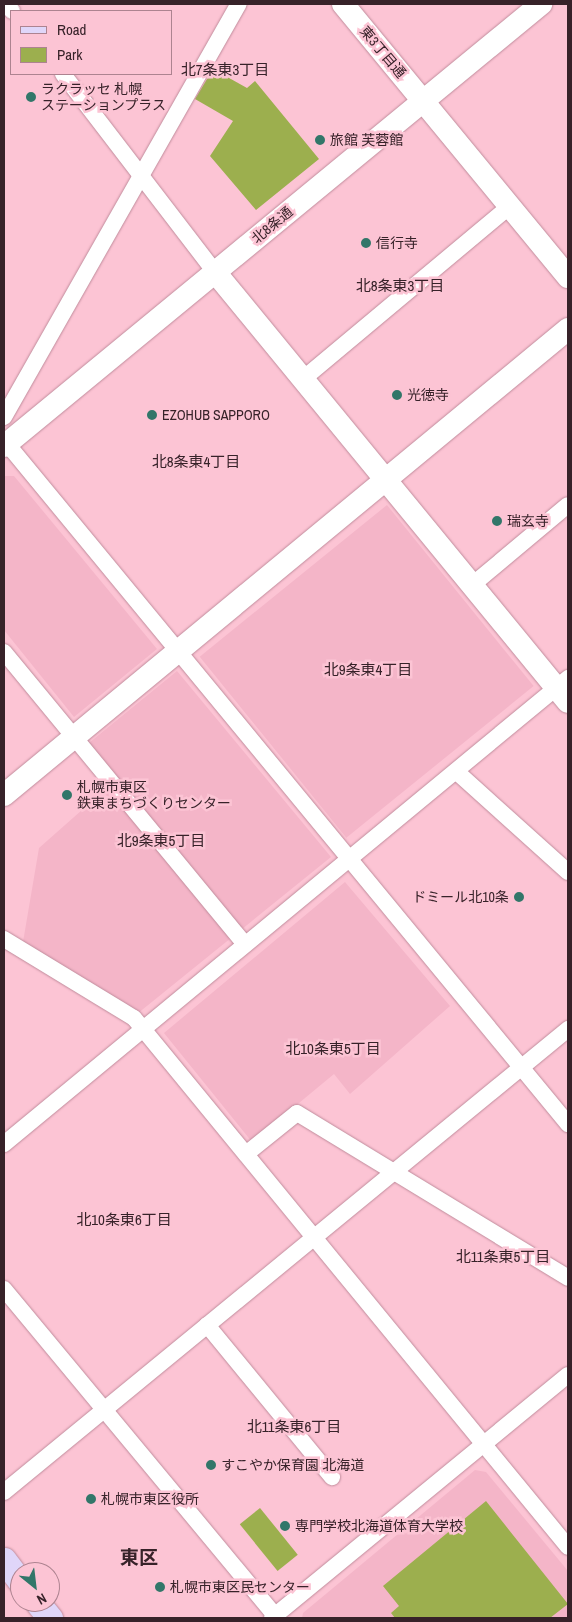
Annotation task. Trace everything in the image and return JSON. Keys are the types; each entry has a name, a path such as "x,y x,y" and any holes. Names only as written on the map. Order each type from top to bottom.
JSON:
{"street":[{"path":"4,416 239,4"},
{"name":"東3丁目通","path":"343,4 568,277"},
{"name":"北8条通","path":"4,439 215,272 540,4"},
{"path":"4,1144 246,944 564,690 471,586 155,199 141,174 64,75"},
{"path":"303,379 510,206"},
{"path":"4,795 568,329"},
{"path":"4,439 349,861 568,1124"},
{"path":"471,586 568,505"},
{"path":"4,652 246,944"},
{"path":"458,773 568,872"},
{"path":"4,939 134,1018 246,1154 312,1238 568,1546"},
{"path":"4,1492 568,1028"},
{"path":"246,1154 298,1113 568,1278"},
{"path":"4,1289 275,1617 568,1375"},
{"path":"207,1325 332,1477"}],"shaded area":[{"path":"4,476 14,476 157,649 74,717 4,630"},
{"path":"387,505 534,686 346,838 200,657"},
{"path":"177,671 331,857 137,1014 23,942 39,848 108,787 78,752"},
{"path":"345,882 450,1006 350,1094 334,1074 252,1142 164,1033"},
{"path":"475,1470 486,1472 568,1571 568,1618 302,1618 303,1613"}],"green space":[{"path":"213,69 247,88 255,81 319,159 256,210 210,156 233,121 195,99"},
{"path":"486,1501 568,1604 550,1618 395,1618 391,1613 399,1606 383,1586"},
{"path":"260,1508 298,1555 278,1571 240,1524"}],"place":[{"name":"ラクラッセ 札幌 ステーションプラス","path":"31,97"},
{"name":"旅館 芙蓉館","path":"320,140"},
{"name":"信行寺","path":"366,243"},
{"name":"光徳寺","path":"397,395"},
{"name":"EZOHUB SAPPORO","path":"152,415"},
{"name":"瑞玄寺","path":"497,521"},
{"name":"札幌市東区 鉄東まちづくりセンター","path":"67,795"},
{"name":"ドミール北10条","path":"519,897"},
{"name":"すこやか保育園 北海道","path":"211,1465"},
{"name":"札幌市東区役所","path":"91,1499"},
{"name":"専門学校北海道体育大学校","path":"285,1526"},
{"name":"札幌市東区民センター","path":"160,1587"}],"district":[{"name":"北7条東3丁目","path":"225,70"},
{"name":"北8条東3丁目","path":"400,286"},
{"name":"北8条東4丁目","path":"196,462"},
{"name":"北9条東4丁目","path":"368,670"},
{"name":"北9条東5丁目","path":"161,841"},
{"name":"北10条東5丁目","path":"333,1049"},
{"name":"北10条東6丁目","path":"124,1220"},
{"name":"北11条東5丁目","path":"503,1257"},
{"name":"北11条東6丁目","path":"294,1427"},
{"name":"東区","path":"139,1558"}]}
